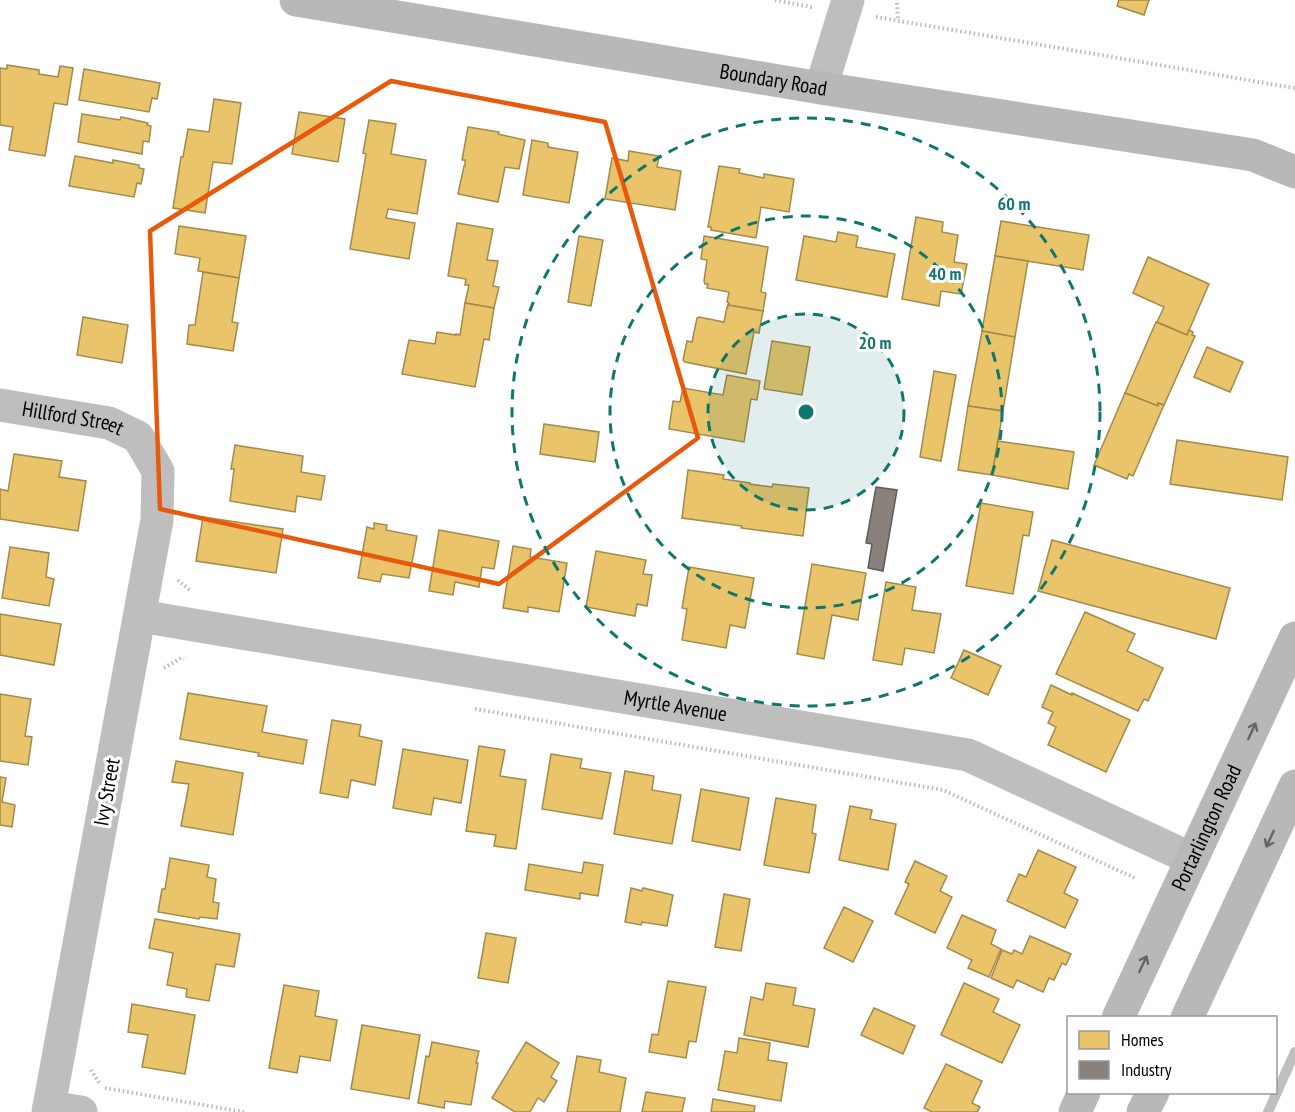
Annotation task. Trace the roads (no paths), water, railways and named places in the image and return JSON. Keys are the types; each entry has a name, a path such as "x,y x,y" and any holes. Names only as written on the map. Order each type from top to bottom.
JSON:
{"main road":[{"name":"Boundary Road","path":"296,0 821,88 1253,155 1295,171"},
{"name":"Boundary Road","path":"1253,155 1295,149"},
{"name":"Portarlington Road","path":"1118,1016 1295,638"},
{"path":"1187,1016 1295,786"},
{"path":"1075,1112 1083,1094"},
{"path":"1143,1112 1151,1094"}],"street":[{"path":"821,88 846,8"},
{"name":"Hillford Street","path":"0,405 109,423 138,437 158,471"},
{"name":"Ivy Street","path":"59,1110 140,616 158,520 158,471"},
{"name":"Myrtle Avenue","path":"140,616 968,755 1192,859"}],"waterway":[{"path":"1277,1092 1295,1052"},
{"path":"1268,1112 1276,1094"}]}
